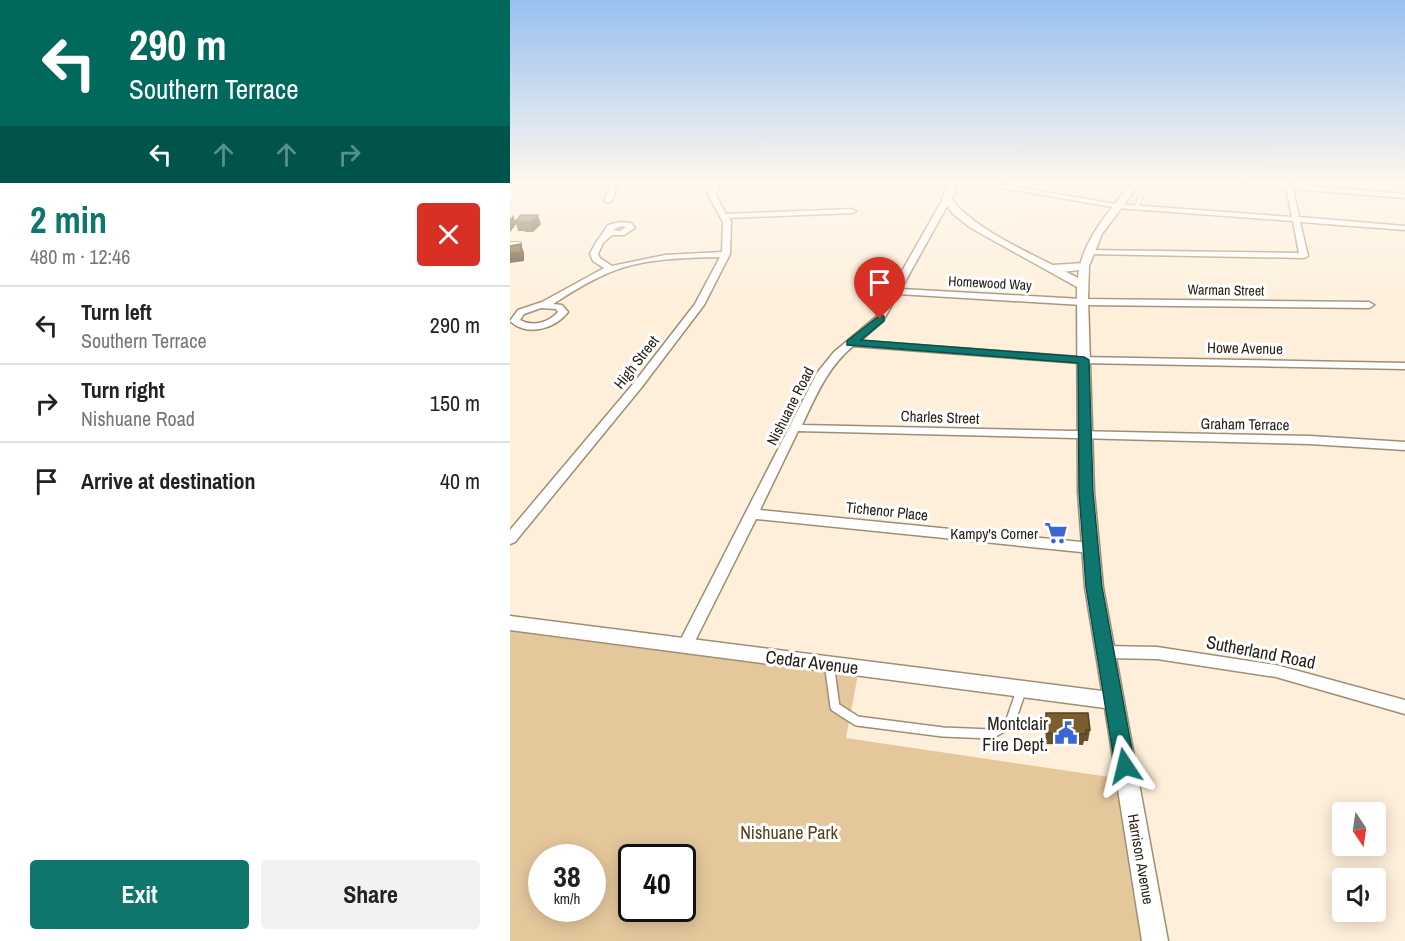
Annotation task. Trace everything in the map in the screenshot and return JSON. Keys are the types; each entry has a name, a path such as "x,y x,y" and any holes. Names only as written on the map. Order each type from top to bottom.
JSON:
{"street":[{"name":"High Street","path":"510,539 637,386 699,305 726,254 727,227"},
{"name":"Nishuane Road","path":"686,645 822,373 838,354 880,319 931,227"},
{"path":"976,227 1082,285"},
{"name":"Harrison Avenue","path":"1102,227 1097,234 1084,266 1082,285 1085,437 1091,548 1094,587 1155,941"},
{"path":"1089,252 1304,256 1298,227"},
{"path":"609,233 598,242 594,254 596,259 611,269"},
{"path":"544,305 611,269 670,257 726,254"},
{"path":"1053,268 1084,266"},
{"name":"Homewood Way","path":"895,291 1082,302"},
{"name":"Warman Street","path":"1082,302 1369,305"},
{"name":"Howe Avenue","path":"851,343 1084,360 1405,366"},
{"name":"Charles Street","path":"795,428 1085,437"},
{"name":"Graham Terrace","path":"1085,437 1310,440 1405,446"},
{"name":"Tichenor Place","path":"752,514 1091,548"},
{"name":"Cedar Avenue","path":"510,623 1114,701"},
{"name":"Sutherland Road","path":"1106,652 1157,653 1276,671 1405,707"}],"lane":[{"path":"510,244 519,244"},
{"path":"829,664 835,707 857,721 943,732 991,734 1010,723 1022,689"}],"green space":[{"name":"Nishuane Park","path":"510,624 858,674 846,738 1123,779 1151,941 510,941"}],"building":[{"path":"521,244 521,252 510,253 510,246"},
{"path":"1046,713 1088,713 1090,730 1086,730 1086,734 1047,733"}],"place":[{"name":"Kampy's Corner","path":"1056,533"},
{"name":"Montclair Fire Dept.","path":"1066,733"}],"route":[{"path":"880,319 851,343 1084,360 1086,492 1094,587 1125,766"}]}
